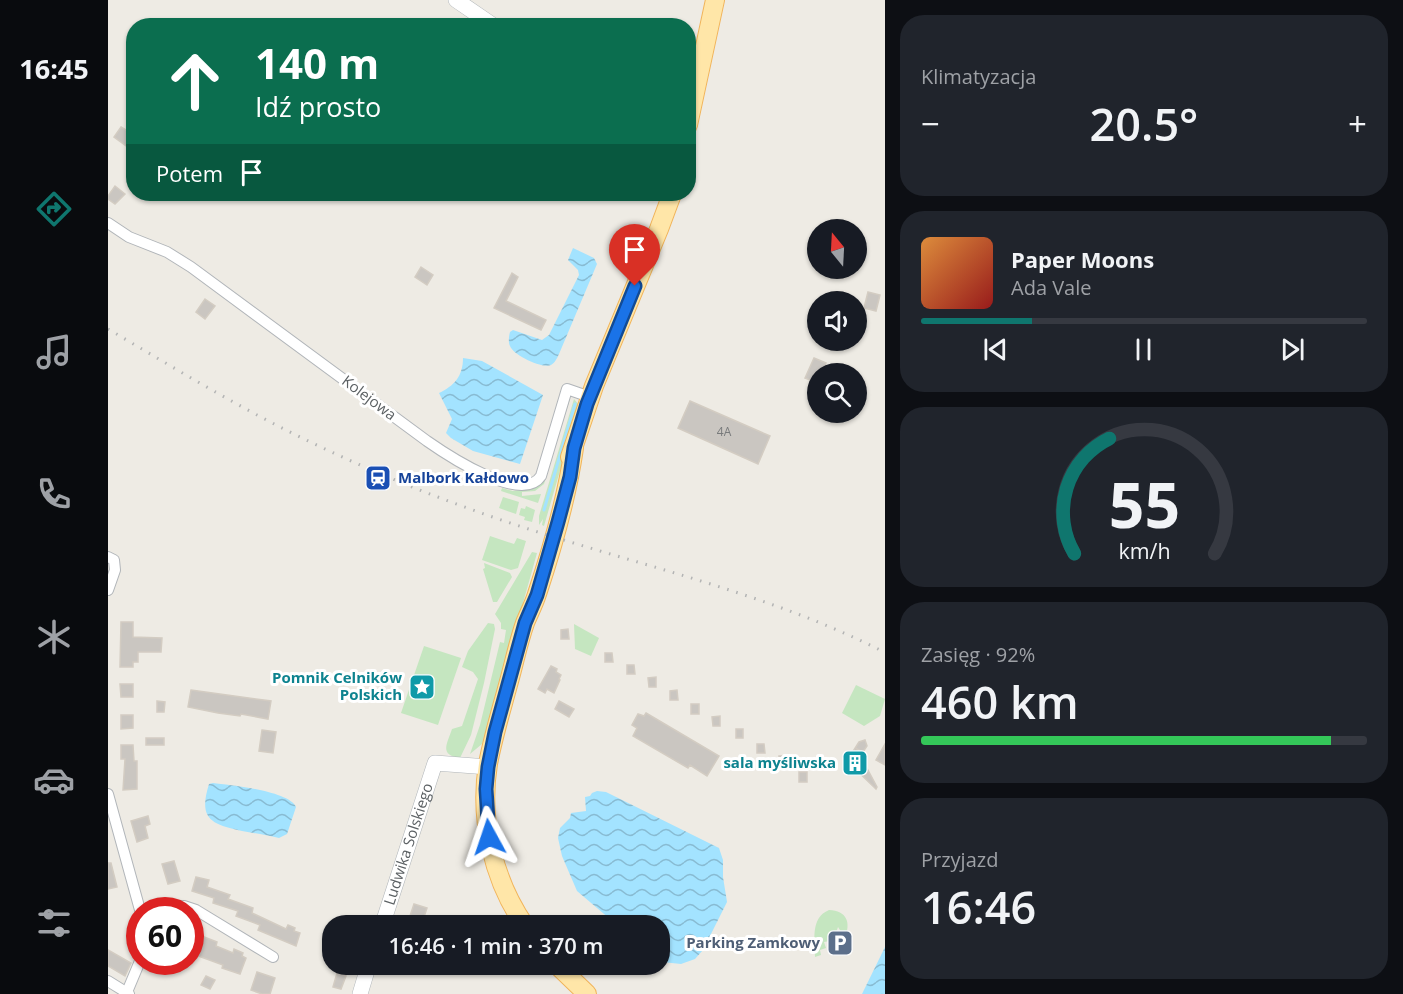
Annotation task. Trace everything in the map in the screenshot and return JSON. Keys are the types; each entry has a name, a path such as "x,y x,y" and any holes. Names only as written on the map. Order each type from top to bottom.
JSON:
{"main road":[{"path":"696,88 715,0"},
{"path":"519,915 504,889 495,865 489,837 486,810 488,767 495,732 525,623 529,593 538,558 562,476 574,448 590,397 669,201"},
{"path":"567,975 587,994"}],"street":[{"path":"456,0 482,18"},
{"name":"Kolejowa","path":"108,223 129,237 167,252 191,267 456,461 506,482 527,485 541,476 567,389 590,397"},
{"path":"108,557 114,560 115,570 108,590"},
{"name":"Ludwika Solskiego","path":"386,915 435,763 488,767"},
{"path":"108,794 136,897"},
{"path":"204,915 273,957"},
{"path":"108,981 128,993 135,975"},
{"path":"360,994 366,975"}],"green space":[{"path":"570,399 544,484 535,491 522,492 522,496 541,494 538,503 501,491 502,488 513,491 533,486 567,401"},
{"path":"574,399 579,405 544,526 542,525 543,519 539,525 539,516"},
{"path":"503,497 519,502 516,514 499,508"},
{"path":"526,506 535,510 532,522 524,520 525,517 519,515 521,508 525,509"},
{"path":"490,536 514,544 517,538 526,541 518,568 511,570 482,560"},
{"path":"532,552 537,553 487,732 482,744 470,754 480,725 500,642 504,643 506,630 501,629 501,623 495,614"},
{"path":"484,563 510,573 512,577 497,602 493,602 483,569 485,568"},
{"path":"488,623 494,624 495,629 471,735 460,758 453,757 446,748 448,739 452,729 462,726 478,679 473,672 462,667 468,651"},
{"path":"574,624 599,638 591,656 575,649"},
{"path":"424,646 461,658 438,725 401,713"},
{"path":"856,685 885,699 880,716 864,726 842,713"},
{"path":"829,910 844,915 848,927 847,932 845,938 838,927 836,933 829,935 830,941 824,942 826,948 820,950 821,955 815,957 816,924 819,918"}],"water":[{"path":"573,248 594,258 597,264 556,360 551,365 541,365 512,350 509,343 510,332 513,330 542,340 549,335 579,275 578,270 568,260"},
{"path":"463,358 482,361 543,395 520,464 473,451 446,433 452,419 439,393 457,380"},
{"path":"209,784 259,790 291,801 296,807 287,834 279,838 222,826 215,822 206,812 205,805"},
{"path":"606,792 719,848 723,860 727,902 703,950 695,959 681,964 670,963 670,915 605,915 577,891 562,856 558,838 560,828 570,818 571,813 586,811 585,797 592,793"},
{"path":"885,947 885,994 862,994"}],"building":[{"path":"121,127 126,130 126,146 114,137"},
{"path":"115,186 125,194 115,204 108,199 108,196"},
{"path":"421,267 433,275 427,285 415,277"},
{"path":"512,273 518,277 506,301 546,320 541,330 494,308"},
{"path":"868,292 880,295 876,311 867,309"},
{"path":"205,299 215,306 205,319 196,312"},
{"path":"814,358 826,363 812,363"},
{"path":"690,401 770,436 758,464 678,428"},
{"path":"121,622 133,622 133,637 162,638 161,652 138,652 138,662 133,662 133,667 120,667"},
{"path":"568,629 569,639 561,639 561,630"},
{"path":"605,653 612,653 613,662 605,662"},
{"path":"627,665 634,665 635,674 627,674"},
{"path":"551,666 561,675 560,680 554,693 547,689 545,693 538,689"},
{"path":"656,677 656,687 649,687 648,678"},
{"path":"120,684 133,684 133,697 121,697"},
{"path":"191,690 271,701 268,719 188,707"},
{"path":"677,690 678,700 670,700 670,691"},
{"path":"157,701 165,702 164,712 157,712"},
{"path":"559,701 574,709 569,717 555,709"},
{"path":"691,704 699,704 699,714 691,714"},
{"path":"646,713 719,756 707,776 690,765 688,768 633,736 637,728 632,725 638,714 644,716"},
{"path":"121,715 133,715 133,728 121,729"},
{"path":"720,716 720,726 713,726 712,717"},
{"path":"736,729 743,729 743,738 736,738"},
{"path":"262,730 276,732 273,753 259,751"},
{"path":"146,738 164,738 164,745 146,745"},
{"path":"865,740 867,746 863,752 857,749 876,789 847,761 859,742"},
{"path":"757,744 764,744 765,753 757,753"},
{"path":"885,744 885,765 876,760"},
{"path":"121,745 133,745 134,761 137,761 137,789 123,790 125,759 121,759"},
{"path":"779,756 787,756 787,765 779,765"},
{"path":"799,772 807,772 807,782 799,782"},
{"path":"148,816 150,824 145,826 148,838 137,842 131,821"},
{"path":"174,861 180,881 168,884 162,864"},
{"path":"108,863 111,863 117,887 108,889"},
{"path":"196,877 209,880 207,887 230,895 228,899 253,908 252,913 286,929 288,925 295,928 294,931 300,933 296,946 258,930 260,925 236,916 238,911 213,903 214,898 192,891"},
{"path":"414,904 427,908 425,915 410,915"},
{"path":"204,937 217,942 216,946 233,953 234,949 243,953 242,956 246,958 240,974 222,968 223,965 204,958"},
{"path":"108,950 126,960 125,976 108,966"},
{"path":"257,972 275,978 270,994 251,990"},
{"path":"336,975 346,976 341,989 333,987"},
{"path":"206,976 215,980 210,989 201,985"}],"waterway":[{"path":"544,510 575,404"}],"railway":[{"path":"108,329 213,391 278,426 407,485 537,532 739,593 838,630 885,653"}],"place":[{"name":"Malbork Kałdowo","path":"378,478"},
{"name":"Pomnik Celników Polskich","path":"422,687"},
{"name":"sala myśliwska","path":"855,763"},
{"name":"Parking Zamkowy","path":"840,943"}],"route":[{"path":"489,837 486,789 495,732 525,623 537,595 558,522 570,477 574,448 587,404 635,286"}]}
